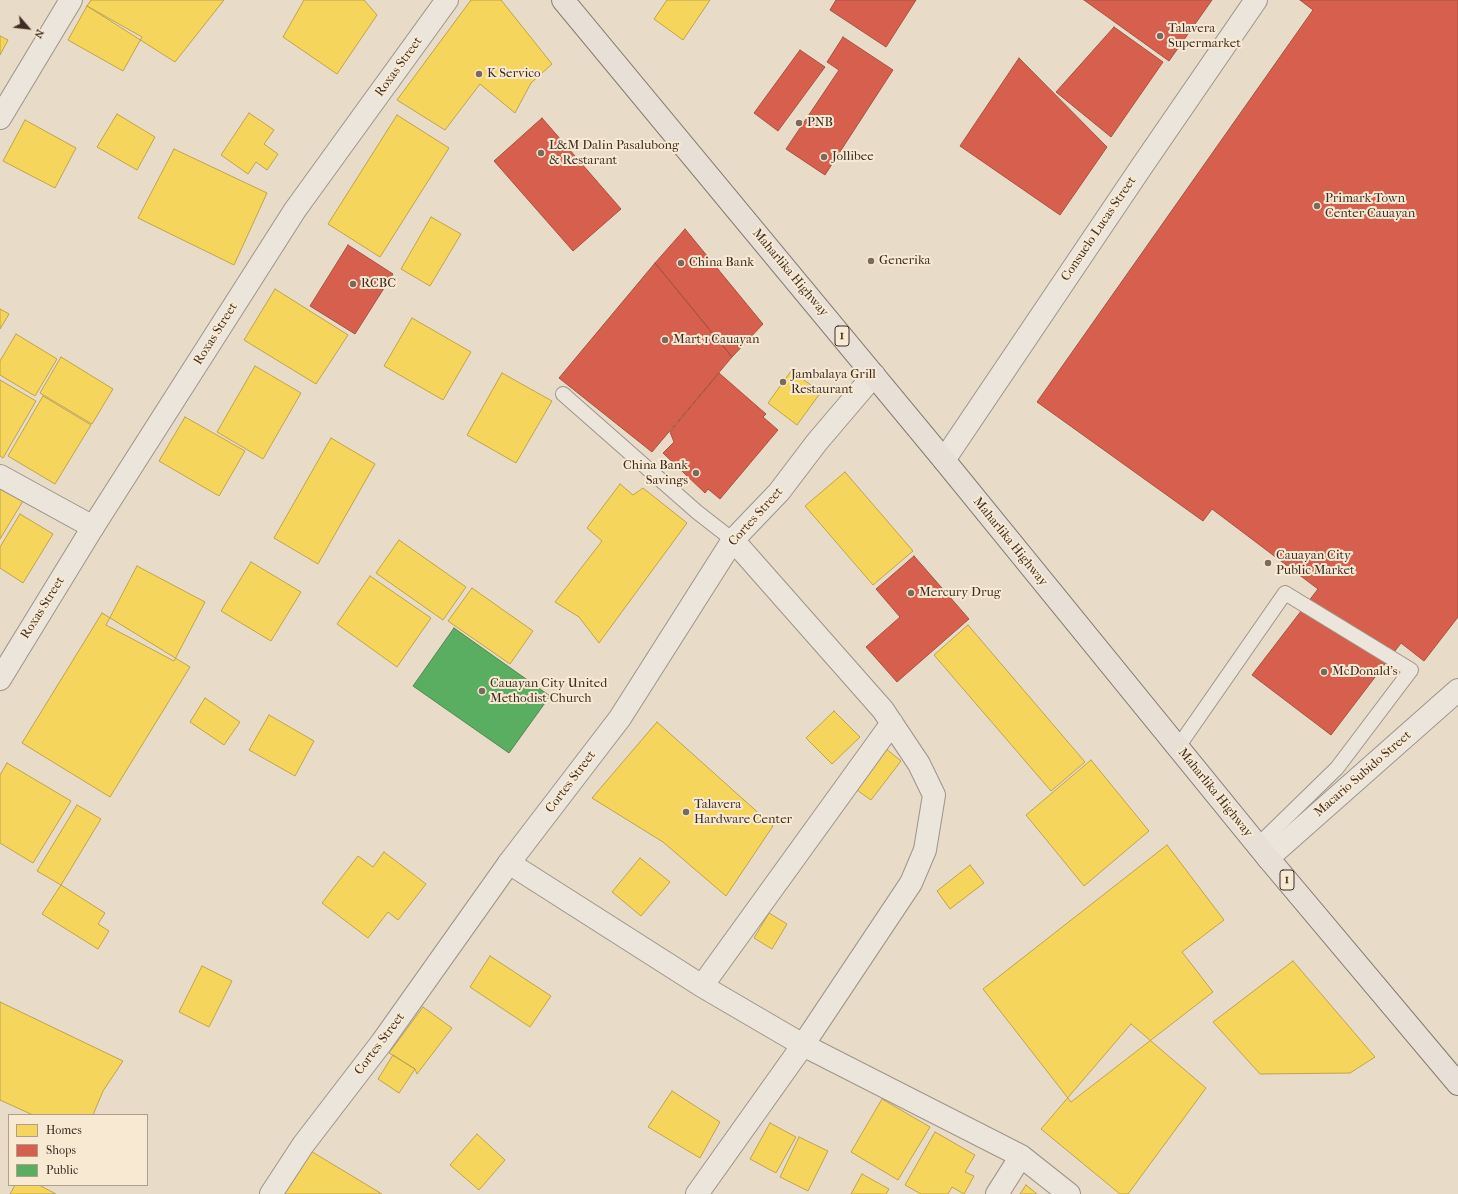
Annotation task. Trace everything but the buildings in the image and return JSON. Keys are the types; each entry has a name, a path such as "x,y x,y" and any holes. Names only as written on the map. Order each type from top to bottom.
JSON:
{"main road":[{"name":"Maharlika Highway","path":"563,0 944,460 1263,851 1458,1083"}],"street":[{"path":"0,118 71,0"},
{"name":"Roxas Street","path":"0,679 93,527 295,210 447,0"},
{"name":"Consuelo Lucas Street","path":"944,460 1146,159 1256,0"},
{"name":"Cortes Street","path":"271,1194 303,1145 382,1042 509,863 620,718 733,540 779,492 817,442 874,375"},
{"path":"0,476 93,527"},
{"path":"697,1194 803,1045 911,883 925,850 934,795 919,764 883,710 733,540"},
{"name":"Macario Subido Street","path":"1263,851 1458,690"},
{"path":"702,986 892,723"},
{"path":"509,863 702,986 803,1045 1021,1156 1069,1194"},
{"path":"997,1194 1021,1156"}],"lane":[{"path":"563,394 697,512 733,540"},
{"path":"1178,746 1285,593 1410,670 1337,768 1263,851"}],"place":[{"name":"Talavera Supermarket","path":"1160,36"},
{"name":"K Servico","path":"479,74"},
{"name":"PNB","path":"799,123"},
{"name":"L&M Dalin Pasalubong & Restarant","path":"541,153"},
{"name":"Jollibee","path":"824,157"},
{"name":"Primark Town Center Cauayan","path":"1317,206"},
{"name":"Generika","path":"871,261"},
{"name":"China Bank","path":"681,263"},
{"name":"RCBC","path":"353,284"},
{"name":"Mart 1 Cauayan","path":"665,340"},
{"name":"Jambalaya Grill Restaurant","path":"783,382"},
{"name":"China Bank Savings","path":"696,473"},
{"name":"Cauayan City Public Market","path":"1268,563"},
{"name":"Mercury Drug","path":"911,593"},
{"name":"McDonald's","path":"1324,672"},
{"name":"Cauayan City United Methodist Church","path":"482,691"},
{"name":"Talavera Hardware Center","path":"686,812"}]}
